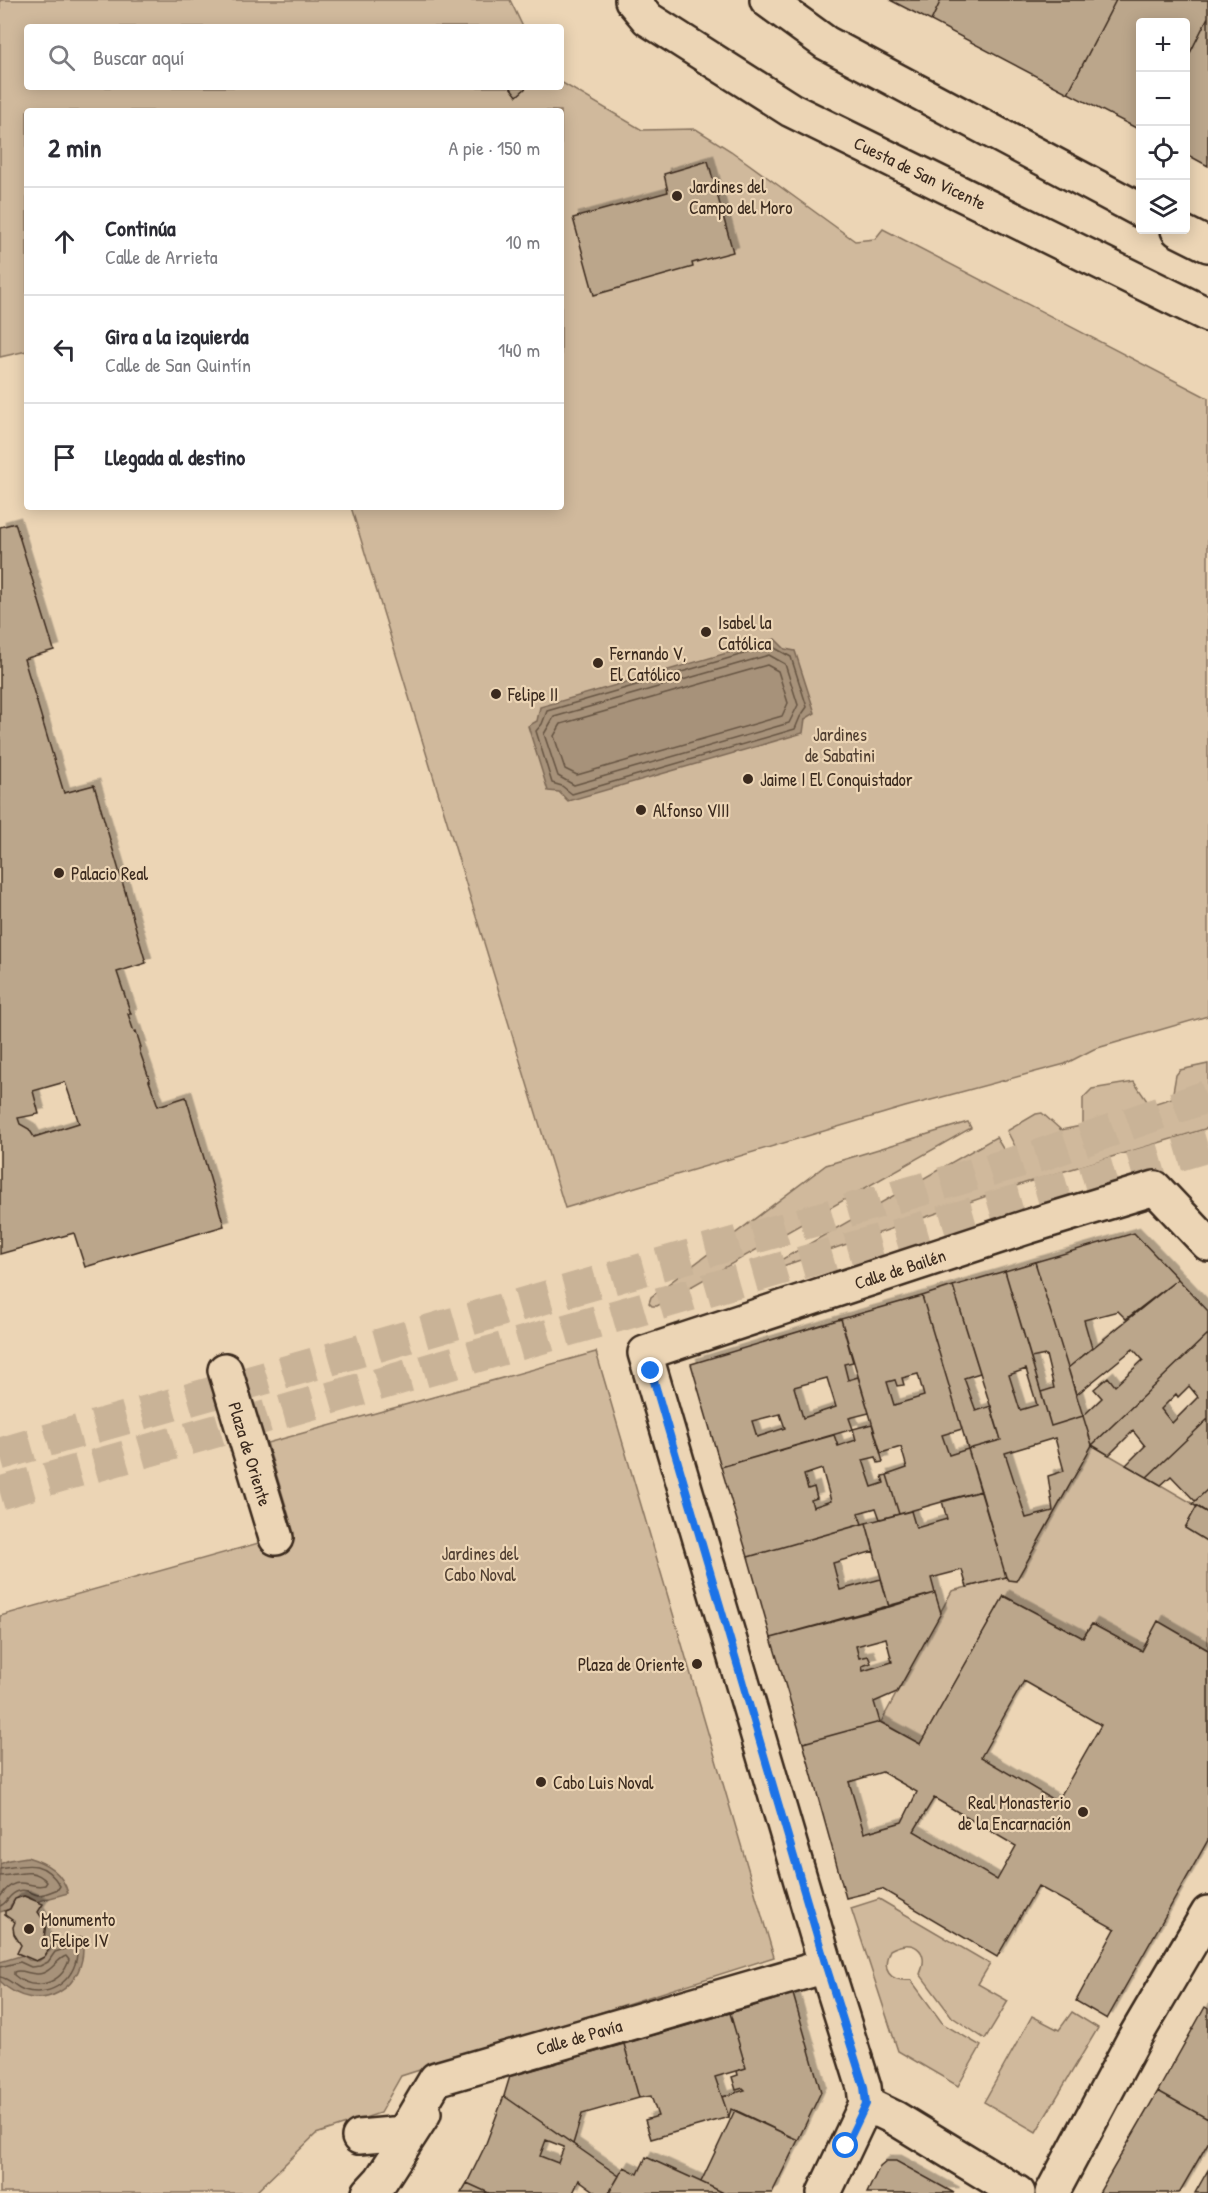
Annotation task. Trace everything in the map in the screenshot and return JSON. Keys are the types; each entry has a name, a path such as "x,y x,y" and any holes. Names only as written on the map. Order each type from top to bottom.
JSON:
{"street":[{"path":"767,0 826,43 1136,208"},
{"name":"Cuesta de San Vicente","path":"643,4 648,19 791,110 1208,315"},
{"path":"1186,234 1208,245"},
{"name":"Calle de Bailén","path":"826,1966 645,1353 1027,1227 1155,1188 1208,1244"},
{"name":"Plaza de Oriente","path":"225,1370 276,1538"},
{"path":"1052,2193 1135,2037 1208,1913"},
{"path":"824,2193 866,2104 864,2087 826,1966"},
{"name":"Calle de Pavía","path":"433,2073 490,2062 826,1966"},
{"path":"359,2137 404,2133 433,2073"},
{"path":"369,2193 381,2180 438,2091 433,2073"},
{"path":"866,2104 895,2118 1018,2193"}],"green space":[{"name":"Jardines de Sabatini","path":"0,0 510,0 522,24 24,24 24,90 564,90 564,84 642,130 696,129 731,151 855,241 875,239 883,229 1208,398 1208,1016 1094,1049 1065,1064 905,1107 565,1208 352,510 564,510 564,108 24,108 24,352 0,357"},
{"path":"1208,1064 1208,1128 1025,1183 777,1268 776,1264 779,1261 996,1137 1005,1152 1016,1148 1007,1131 1036,1114 1042,1113 1061,1130 1081,1126 1083,1124 1083,1098 1092,1089 1134,1082 1147,1101 1153,1104 1172,1098 1176,1075 1180,1070"},
{"path":"968,1122 971,1128 657,1306 649,1303 651,1297 826,1165"},
{"name":"Plaza de Oriente","path":"596,1352 774,1957 401,2076 380,2113 316,2134 255,2193 0,2193 0,1616 294,1533 267,1443"},
{"path":"1092,1445 1197,1506 1185,1528 1208,1542 1208,1650 1158,1621 1142,1651 1092,1624 1083,1638 1004,1596 920,1744 881,1722 952,1591 1006,1577 1008,1580 1016,1581"},
{"path":"879,1899 990,1964 978,1984 1008,2001 985,2039 952,2017 920,1974 923,1958 917,1948 906,1945 890,1950 886,1963 892,1977 911,1980 943,2024 981,2046 958,2086 898,2051 851,1908"},
{"path":"1072,2012 1098,2028 1036,2132 984,2102 1032,2016 1059,2030"}],"water":[{"path":"775,639 785,649 795,651 815,713 805,719 803,733 568,801 559,792 548,791 528,726 537,721 540,707"},
{"path":"27,1857 53,1869 62,1879 68,1893 36,1902 28,1897 20,1896 10,1909 0,1912 0,1864"},
{"path":"82,1937 83,1955 78,1971 70,1984 58,1993 45,1997 30,1997 15,1992 0,1981 0,1962 23,1955 29,1960 39,1961 46,1955 49,1947"}],"building":[{"path":"890,0 941,0 931,21"},
{"path":"941,0 1116,0 1068,93 931,21"},
{"path":"1116,0 1208,0 1208,17 1190,53 1190,18 1136,18 1136,128 1068,93"},
{"path":"1208,17 1208,166 1190,156 1190,53"},
{"path":"512,90 524,90 517,96"},
{"path":"708,161 733,252 692,263 693,267 594,295 573,218 668,192 664,174"},
{"name":"Palacio Real","path":"15,523 54,650 24,659 64,793 94,785 146,963 117,972 131,1014 128,1014 141,1047 139,1047 140,1052 149,1081 158,1106 186,1097 224,1226 85,1267 74,1233 0,1254 0,527","holes":["65,1082 79,1123 34,1137 29,1129 20,1124 18,1118 39,1114 33,1091"]},
{"path":"1134,1233 1178,1279 1126,1319 1118,1311 1084,1320 1092,1348 1068,1368 1035,1262"},
{"path":"1035,1262 1083,1416 1051,1426 1041,1392 1054,1388 1046,1355 1031,1358 1005,1271"},
{"path":"1005,1271 1051,1426 1083,1416 1092,1445 1016,1581 1008,1580 1006,1577 968,1449 1001,1440 953,1286","holes":["1026,1369 1037,1405 1020,1410 1009,1375","1055,1438 1064,1471 1048,1476 1053,1511 1026,1518 1005,1453"]},
{"path":"1178,1279 1208,1311 1208,1334 1092,1445 1083,1416 1102,1398 1094,1389 1108,1377 1115,1386 1143,1360 1133,1349 1076,1395 1068,1368"},
{"path":"953,1286 980,1373 964,1378 976,1411 991,1406 1001,1440 968,1449 922,1296"},
{"path":"922,1296 962,1429 942,1435 949,1455 968,1449 981,1491 899,1514 887,1475 907,1468 901,1447 881,1453 841,1319","holes":["918,1374 924,1396 894,1405 887,1382 895,1380 897,1386 904,1385 902,1378"]},
{"path":"841,1319 853,1362 844,1364 848,1380 858,1377 869,1413 849,1418 853,1429 721,1467 691,1364","holes":["827,1378 836,1407 803,1418 794,1387","780,1414 785,1428 757,1437 752,1421"]},
{"path":"1208,1334 1208,1419 1147,1477 1126,1465 1145,1446 1133,1431 1109,1455 1092,1445","holes":["1189,1386 1198,1397 1172,1423 1161,1409 1176,1394 1178,1397"]},
{"path":"1208,1419 1208,1489 1195,1501 1171,1476 1161,1485 1147,1477"},
{"path":"872,1424 883,1462 878,1463 876,1457 863,1460 872,1487 884,1483 882,1476 887,1475 899,1514 880,1519 876,1508 858,1513 862,1524 748,1557 721,1467 834,1435 838,1446 856,1440 853,1429","holes":["822,1469 831,1501 813,1507 811,1500 817,1498 814,1487 808,1489 804,1475"]},
{"path":"1208,1489 1208,1513 1192,1504"},
{"path":"981,1491 1006,1577 967,1587 962,1570 931,1578 935,1593 889,1607 866,1523 911,1511 916,1528 947,1519 942,1501"},
{"path":"1197,1506 1208,1513 1208,1542 1185,1528"},
{"path":"866,1523 874,1551 833,1563 840,1590 881,1579 889,1607 771,1638 748,1557"},
{"path":"935,1593 941,1613 897,1692 874,1702 880,1722 803,1743 771,1638","holes":["886,1638 892,1662 863,1671 862,1666 871,1663 868,1656 859,1658 856,1646"]},
{"name":"Real Monasterio de la Encarnación","path":"1004,1596 1083,1638 1092,1624 1142,1651 1158,1621 1208,1650 1208,1840 1107,2019 1076,2001 1115,1929 1038,1886 997,1957 882,1889 846,1898 803,1743 880,1722 920,1744","holes":["1024,1681 1101,1725 1057,1802 981,1757","882,1772 917,1792 902,1822 864,1833 849,1782","934,1798 1016,1846 997,1880 914,1831"]},
{"name":"Monumento a Felipe IV","path":"24,1896 43,1904 38,1912 46,1924 44,1938 53,1943 44,1957 36,1961 17,1953 21,1945 14,1934 15,1922 5,1915 5,1911 10,1909 15,1899"},
{"path":"793,1994 821,2092 798,2140 731,2109 729,2117 722,2097 745,2090 743,2088 736,2090 732,2077 738,2075 737,2071 746,2068 730,2013"},
{"path":"1205,2007 1208,2009 1208,2119 1158,2091"},
{"path":"730,2013 746,2068 715,2077 729,2117 651,2139 645,2120 658,2116 651,2096 639,2098 624,2044"},
{"path":"624,2044 639,2098 582,2114 573,2144 504,2096 510,2076"},
{"path":"1158,2091 1208,2119 1208,2143 1179,2193 1099,2193"},
{"path":"504,2096 619,2176 609,2193 597,2193 579,2180 573,2193 489,2193 467,2183 485,2146","holes":["546,2140 564,2147 558,2163 540,2156"]},
{"path":"735,2110 798,2140 772,2193 724,2193 701,2182"},
{"path":"646,2157 724,2193 609,2193 624,2167 638,2174"},
{"path":"886,2161 896,2161 954,2193 867,2193 880,2166"},
{"path":"1208,2170 1208,2193 1195,2193"},
{"path":"467,2183 489,2193 461,2193"}],"tunnel":[{"path":"0,1454 1038,1156 1208,1096"},
{"path":"0,1493 1208,1146"}],"place":[{"name":"Jardines del Campo del Moro","path":"677,196"},
{"name":"Isabel la Católica","path":"706,632"},
{"name":"Fernando V, El Católico","path":"598,663"},
{"name":"Felipe II","path":"496,694"},
{"name":"Jaime I El Conquistador","path":"748,779"},
{"name":"Alfonso VIII","path":"641,810"},
{"name":"Palacio Real","path":"59,873"},
{"name":"Plaza de Oriente","path":"697,1664"},
{"name":"Cabo Luis Noval","path":"541,1782"},
{"name":"Real Monasterio de la Encarnación","path":"1083,1812"},
{"name":"Monumento a Felipe IV","path":"29,1929"}],"route":[{"path":"651,1371 826,1966 864,2087 866,2104 846,2146"}],"park label":[{"name":"Jardines del Cabo Noval","path":"480,1563"}]}
